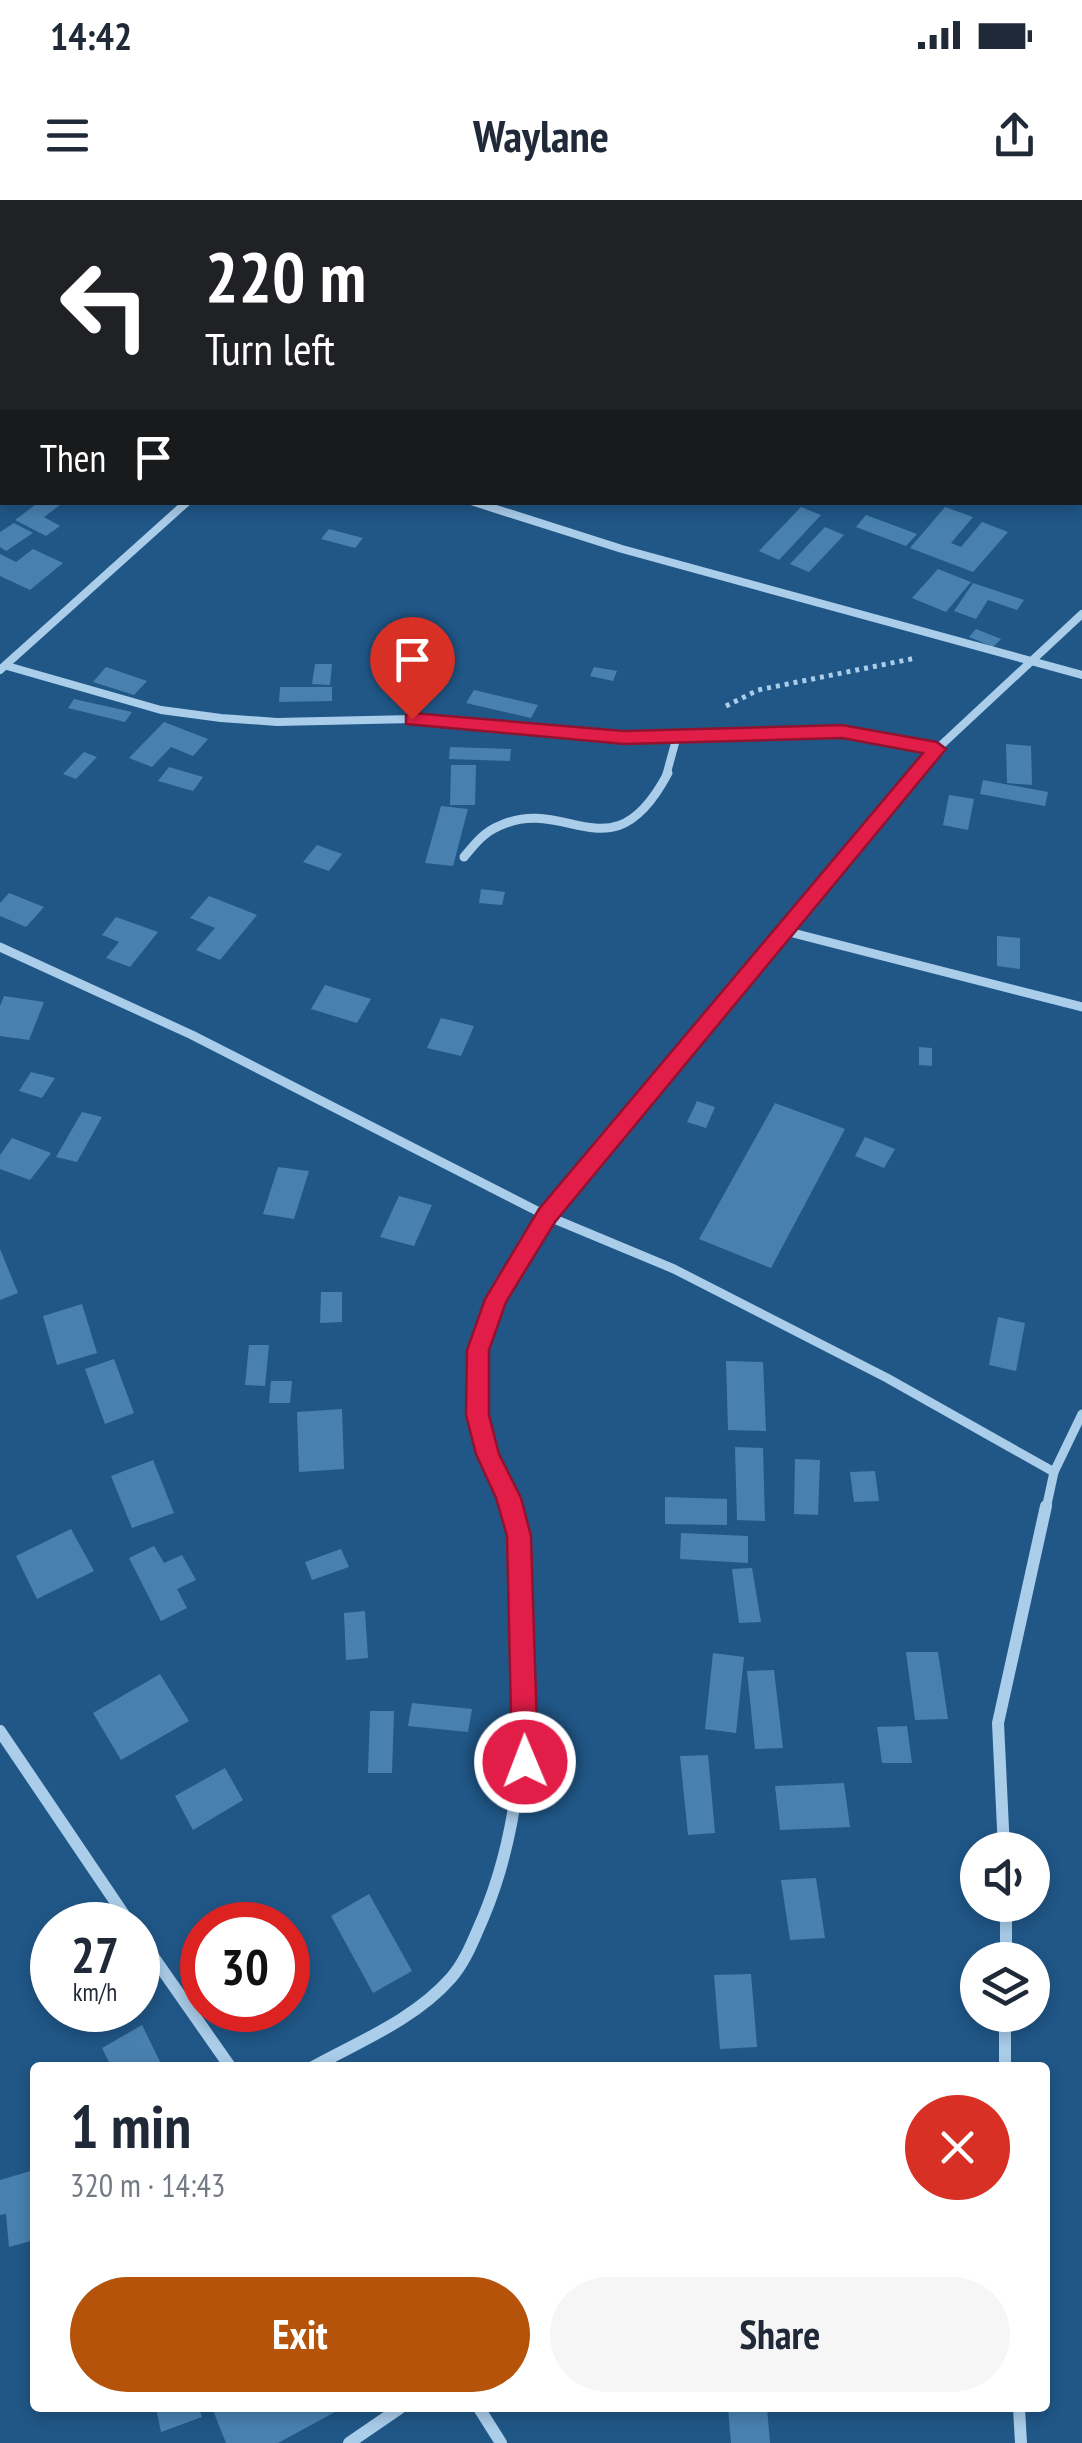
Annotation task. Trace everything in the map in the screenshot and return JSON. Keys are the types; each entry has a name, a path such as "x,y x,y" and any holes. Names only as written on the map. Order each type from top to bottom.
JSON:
{"street":[{"path":"3,668 184,505"},
{"path":"483,505 622,549 961,645 1033,659 1082,676"},
{"path":"321,2062 422,2004 451,1979 493,1898 514,1829 525,1762 519,1536 508,1498 488,1454 478,1415 478,1350 496,1299 547,1216 937,749 1082,614"},
{"path":"3,668 160,710 221,718 276,722 412,719 553,734 842,732 937,749"},
{"path":"464,857 481,837 507,822 606,831 618,828 634,819 652,800 676,760 681,736"},
{"path":"785,931 1082,1007"},
{"path":"0,946 192,1035 547,1216 690,1278 887,1378 1054,1472"},
{"path":"1003,1832 998,1722 1054,1472 1082,1414"},
{"path":"0,1731 115,1902"},
{"path":"160,1966 227,2062"},
{"path":"1005,2032 1005,2062"},
{"path":"349,2443 394,2412"},
{"path":"482,2412 501,2443"},
{"path":"1020,2412 1021,2443"}],"path":[{"path":"681,736 758,690 882,667 961,645"}],"building":[{"path":"35,505 60,505 44,517 60,526 46,536 15,520"},
{"path":"801,507 821,515 779,560 759,551"},
{"path":"945,507 973,517 951,543 961,547 982,522 1008,532 973,572 910,548"},
{"path":"866,515 917,534 906,546 856,527"},
{"path":"14,523 33,533 6,551 0,547 0,532"},
{"path":"825,527 844,535 809,572 790,564"},
{"path":"329,529 363,538 355,548 321,539"},
{"path":"33,549 63,563 30,590 0,576 0,554 16,562"},
{"path":"938,569 971,582 946,612 912,598"},
{"path":"973,583 1024,600 1017,610 988,600 976,619 954,611"},
{"path":"976,629 1001,639 993,647 969,637"},
{"path":"315,664 332,664 330,685 312,684"},
{"path":"106,667 147,681 134,695 93,682"},
{"path":"594,667 617,671 613,681 590,676"},
{"path":"280,687 332,687 332,701 279,702"},
{"path":"474,690 538,705 531,718 466,703"},
{"path":"74,699 132,712 125,722 68,708"},
{"path":"164,722 208,739 193,756 171,747 152,767 129,758"},
{"path":"1006,744 1031,746 1032,785 1007,783"},
{"path":"450,747 511,749 510,761 449,759"},
{"path":"84,752 97,757 76,779 63,774"},
{"path":"451,765 476,765 475,805 450,805"},
{"path":"169,767 203,777 193,791 158,781"},
{"path":"983,780 1048,792 1045,806 980,794"},
{"path":"949,795 974,799 968,830 943,825"},
{"path":"441,806 468,809 453,866 425,863"},
{"path":"317,845 342,854 329,871 303,862"},
{"path":"481,889 505,892 502,905 479,903"},
{"path":"9,893 44,907 26,927 0,916 0,903"},
{"path":"209,896 257,915 220,960 196,950 215,928 190,918"},
{"path":"116,917 158,932 130,967 106,958 119,942 102,935"},
{"path":"997,936 1020,938 1020,969 997,966"},
{"path":"325,985 371,999 357,1023 311,1009"},
{"path":"4,996 44,1002 29,1040 0,1036"},
{"path":"441,1018 474,1026 461,1056 427,1048"},
{"path":"919,1047 932,1048 932,1066 919,1065"},
{"path":"31,1072 55,1078 42,1098 19,1091"},
{"path":"697,1101 715,1107 706,1128 687,1122"},
{"path":"775,1103 845,1129 771,1268 699,1239"},
{"path":"82,1112 102,1117 77,1162 56,1157"},
{"path":"865,1137 895,1149 884,1168 855,1156"},
{"path":"12,1138 51,1153 30,1180 0,1169 0,1155"},
{"path":"278,1167 309,1171 294,1219 263,1214"},
{"path":"399,1196 432,1205 414,1246 380,1237"},
{"path":"0,1249 18,1293 0,1300"},
{"path":"321,1292 342,1292 342,1322 320,1323"},
{"path":"82,1304 97,1353 57,1365 43,1316"},
{"path":"998,1317 1025,1323 1016,1371 989,1365"},
{"path":"249,1345 269,1345 265,1386 245,1385"},
{"path":"114,1359 134,1413 105,1424 85,1369"},
{"path":"726,1361 763,1362 766,1431 728,1430"},
{"path":"271,1381 292,1381 290,1403 269,1403"},
{"path":"342,1409 344,1469 299,1472 297,1412"},
{"path":"735,1447 763,1448 765,1521 737,1520"},
{"path":"795,1459 820,1460 818,1515 794,1514"},
{"path":"153,1460 174,1513 132,1528 111,1476"},
{"path":"875,1471 879,1501 854,1502 850,1472"},
{"path":"665,1497 727,1499 727,1525 665,1524"},
{"path":"71,1529 94,1571 37,1599 16,1556"},
{"path":"681,1533 748,1536 748,1563 680,1559"},
{"path":"154,1546 164,1563 182,1555 196,1580 177,1589 187,1608 161,1621 129,1558"},
{"path":"341,1549 349,1567 312,1580 305,1562"},
{"path":"752,1568 761,1622 739,1623 732,1569"},
{"path":"365,1611 368,1658 346,1660 344,1613"},
{"path":"906,1652 938,1652 948,1719 915,1720"},
{"path":"713,1653 744,1657 736,1733 705,1729"},
{"path":"774,1670 783,1748 755,1749 747,1671"},
{"path":"160,1674 189,1721 121,1760 93,1713"},
{"path":"412,1703 472,1709 468,1732 408,1726"},
{"path":"370,1711 394,1711 392,1773 368,1773"},
{"path":"907,1726 912,1763 882,1763 877,1727"},
{"path":"708,1755 715,1833 688,1835 680,1756"},
{"path":"225,1768 243,1800 193,1830 175,1796"},
{"path":"844,1783 850,1827 780,1830 775,1786"},
{"path":"816,1878 825,1938 790,1940 781,1880"},
{"path":"369,1894 412,1971 373,1993 331,1916"},
{"path":"751,1974 757,2047 720,2049 714,1975"},
{"path":"130,2032 145,2032 160,2062 109,2062 102,2048"},
{"path":"30,2171 30,2241 9,2247 6,2214 0,2215 0,2180"},
{"path":"157,2412 200,2412 202,2417 161,2432"},
{"path":"214,2412 335,2412 278,2443 226,2443"},
{"path":"728,2412 767,2412 770,2443 731,2443"}],"route":[{"path":"412,719 553,734 624,737 842,732 882,736 937,749 547,1216 496,1299 478,1350 478,1415 488,1454 508,1498 519,1536 525,1762"}]}
